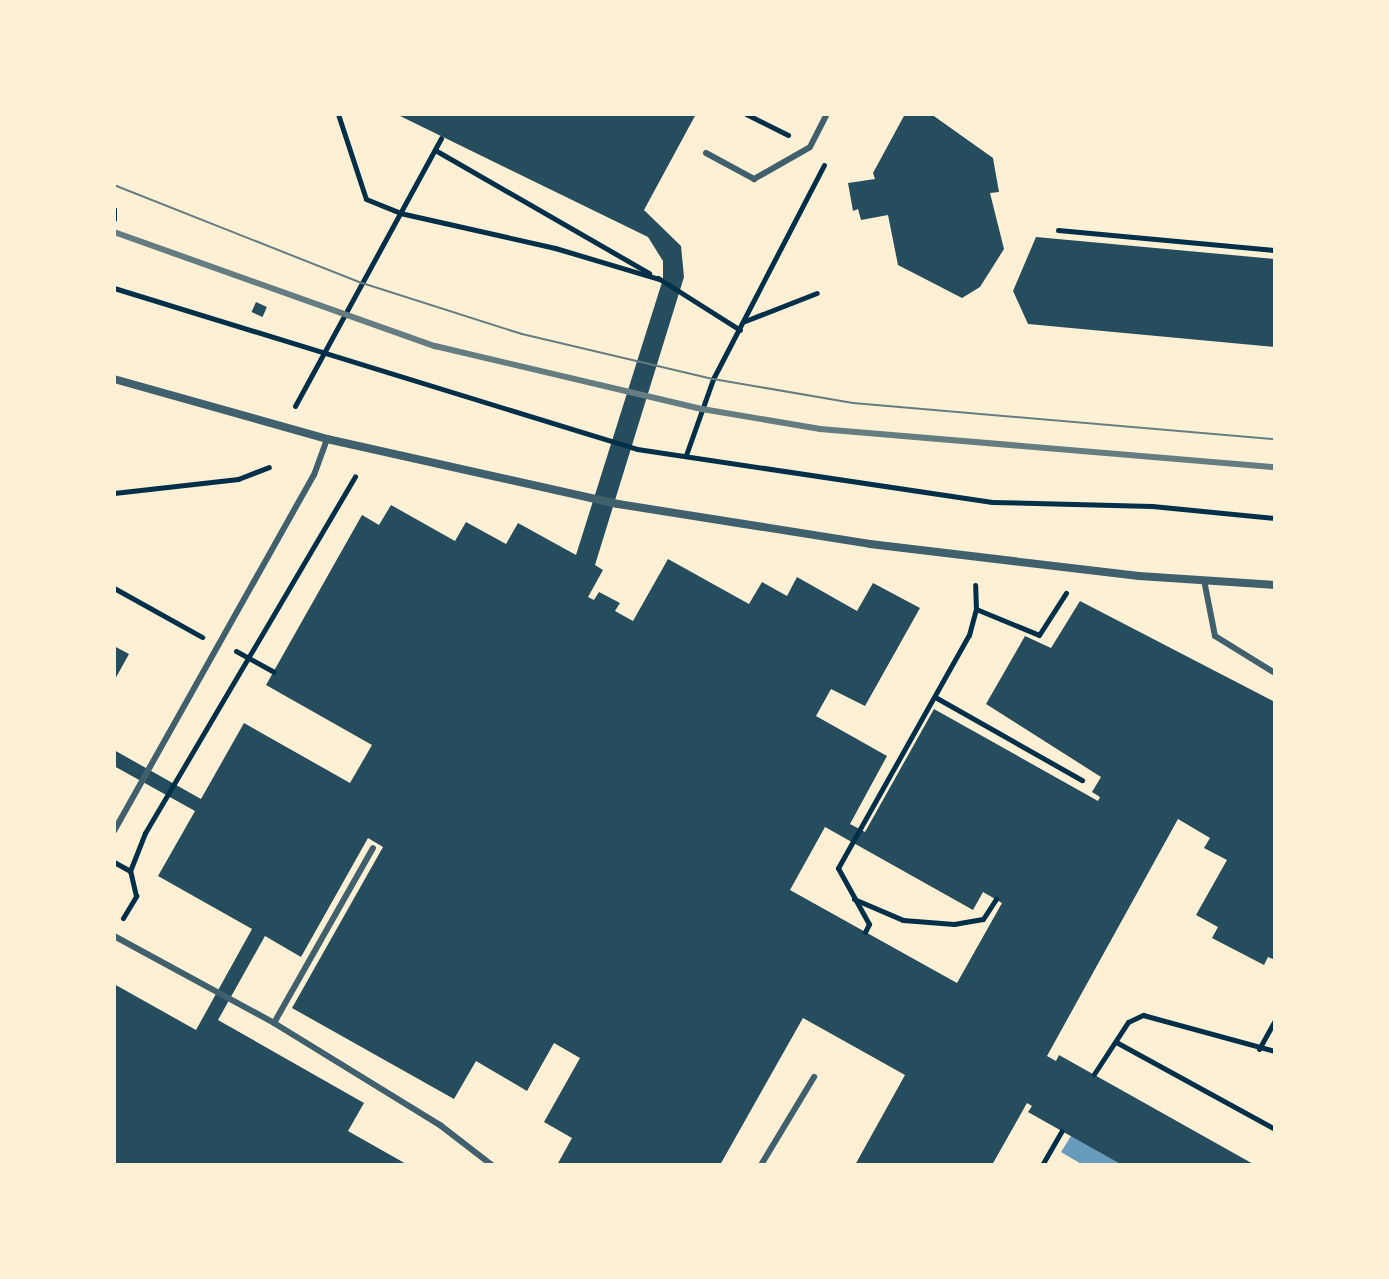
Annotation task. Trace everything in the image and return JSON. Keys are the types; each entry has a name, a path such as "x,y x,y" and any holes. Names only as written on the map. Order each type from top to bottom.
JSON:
{"street":[{"path":"114,379 327,439 618,504 870,544 1275,585"}],"lane":[{"path":"706,153 754,179 810,147 827,114"},
{"path":"114,831 314,475 327,439"},
{"path":"1204,580 1215,636 1275,673"},
{"path":"274,1023 373,848"},
{"path":"114,934 274,1023 440,1125 492,1165"},
{"path":"761,1165 814,1077"}],"path":[{"path":"338,114 366,199 400,213 555,248 659,279"},
{"path":"295,406 441,138"},
{"path":"435,150 659,279 740,330"},
{"path":"686,455 713,379 828,156"},
{"path":"114,209 114,219"},
{"path":"1058,230 1275,250"},
{"path":"114,288 637,449 992,502 1152,506 1275,518"},
{"path":"745,321 817,293"},
{"path":"114,493 238,479 269,467"},
{"path":"114,934 136,896 130,871 145,833 355,476"},
{"path":"865,932 869,924 838,868 969,635 976,609 975,585"},
{"path":"114,588 204,638"},
{"path":"976,609 1039,635 1066,593"},
{"path":"249,658 274,672"},
{"path":"935,697 1082,780"},
{"path":"114,862 130,871"},
{"path":"853,898 903,920 954,924 983,919 996,899"},
{"path":"1094,1074 1134,1017 1157,1015 1206,1036 1275,1051"},
{"path":"1259,1049 1275,1020"},
{"path":"1116,1042 1275,1129"},
{"path":"1042,1165 1062,1131"},
{"path":"1048,1155 1051,1165"}],"water":[{"path":"1071,1136 1122,1165 1083,1165 1061,1152"}],"building":[{"path":"396,114 696,114 644,210 681,246 684,277 595,565 603,570 588,597 594,600 599,592 620,603 615,611 633,621 668,559 749,604 762,582 787,596 797,577 857,611 873,583 920,608 865,706 831,689 816,716 887,756 850,824 865,832 934,709 1098,801 1100,797 1092,792 1101,777 986,704 1025,636 1051,648 1080,601 1275,702 1275,960 1268,957 1264,965 1212,938 1218,927 1196,915 1227,860 1204,848 1210,838 1178,819 1047,1056 1056,1061 1059,1055 1255,1165 1122,1165 1028,1112 1032,1106 1027,1103 992,1165 855,1165 905,1075 803,1018 720,1165 557,1165 572,1138 544,1122 580,1058 554,1043 527,1091 476,1061 454,1099 292,1008 383,847 368,838 301,957 265,936 218,1020 364,1103 348,1131 408,1165 114,1165 114,984 196,1030 252,929 158,876 195,811 114,766 114,750 201,799 244,723 350,783 372,745 266,685 362,515 379,525 391,505 455,541 466,522 506,544 518,523 576,555 663,279 663,261 648,237","holes":["825,827 973,910 983,892 1002,903 957,983 790,890"]},
{"path":"905,114 931,114 993,158 999,192 990,193 1004,249 980,287 962,298 898,265 888,215 861,220 858,209 853,211 848,183 875,179 873,173"},
{"path":"1036,237 1275,259 1275,347 1028,324 1013,291"},
{"path":"256,302 267,307 262,317 252,312"},
{"path":"114,646 129,654 114,681"}],"tram line":[{"path":"114,185 362,283 522,334 713,379 853,403 1275,439"},
{"path":"114,231 155,247"}],"railway":[{"path":"114,232 435,346 702,409 820,429 1275,467"}]}
